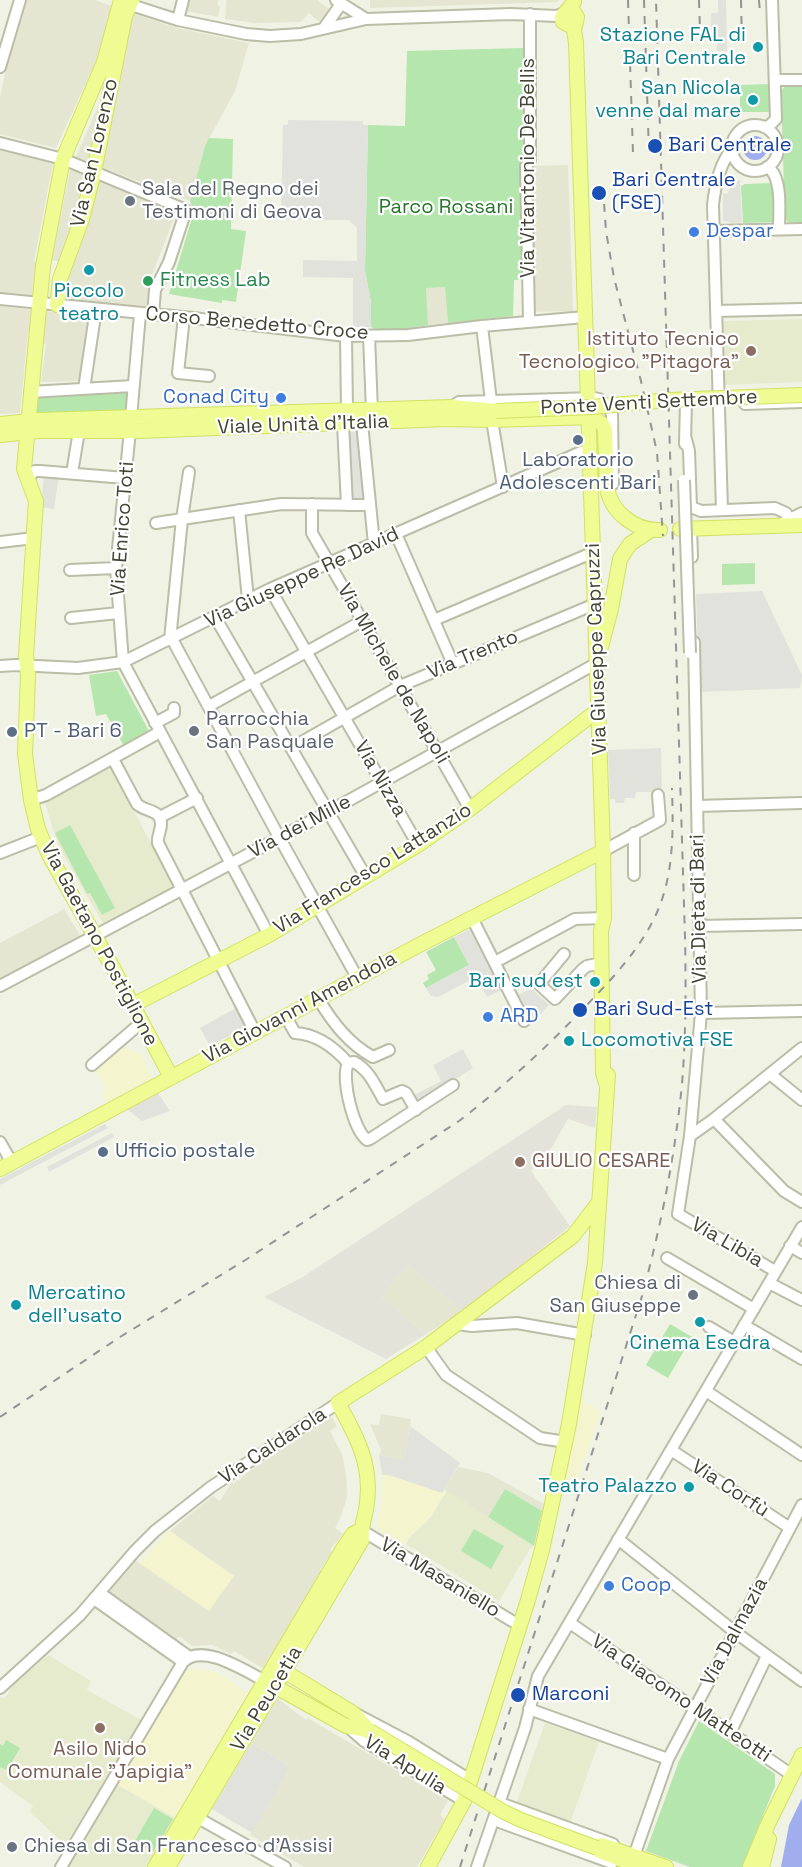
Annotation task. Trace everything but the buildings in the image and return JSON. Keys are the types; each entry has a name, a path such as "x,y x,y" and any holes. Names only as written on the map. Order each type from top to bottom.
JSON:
{"main road":[{"path":"110,64 124,1"},
{"path":"571,16 585,317 594,398"},
{"name":"Via San Lorenzo","path":"57,305 63,269 82,219 94,172 108,101 110,64"},
{"name":"Via Gaetano Postiglione","path":"110,64 89,102 63,159 43,266 24,469 36,501 26,665 28,675 25,754 31,800 42,837 60,877 171,1077"},
{"path":"89,102 100,97 108,101"},
{"path":"43,266 63,269"},
{"name":"Ponte Venti Settembre","path":"493,411 592,407 680,399 802,395"},
{"name":"Via Giuseppe Capruzzi","path":"594,398 587,417 591,454 604,918"},
{"name":"Viale Unità d'Italia","path":"27,427 345,418 372,411 452,407 587,417"},
{"name":"Viale Unità d'Italia","path":"345,418 362,423 446,419 493,411"},
{"path":"587,417 602,424 604,429 607,488 618,513 631,522 656,530 630,544 620,559 611,609 597,663"},
{"path":"0,424 27,427"},
{"name":"Viale Unità d'Italia","path":"27,427 79,431 130,425"},
{"path":"0,435 27,427"},
{"path":"686,529 776,526 795,523"},
{"name":"Via Francesco Lattanzio","path":"133,1005 269,935 418,845 470,809 598,710"},
{"name":"Via Giovanni Amendola","path":"6,1166 421,944 603,851"},
{"path":"604,918 601,925 603,1073 606,1083"},
{"path":"428,1867 464,1801 542,1550 566,1442 585,1335 601,1198 610,1020 608,931 604,918"},
{"path":"577,1234 601,1198"},
{"path":"577,1234 593,1236 598,1233"},
{"path":"577,1234 588,1245 595,1263"},
{"name":"Via Caldarola","path":"338,1403 426,1347 577,1234"},
{"name":"Via Peucetia","path":"168,1867 192,1814 270,1683 284,1671 362,1540 361,1530 368,1500 368,1470 362,1447 338,1403"},
{"path":"270,1683 353,1534 361,1530"},
{"name":"Via Apulia","path":"284,1671 353,1713 370,1731"},
{"name":"Via Apulia","path":"270,1683 346,1726 370,1731"},
{"path":"370,1731 521,1820 631,1861 666,1867"},
{"path":"750,1867 802,1755"},
{"path":"762,1867 775,1813"},
{"path":"155,1867 192,1814"},
{"path":"600,1848 631,1861"}],"street":[{"path":"1,62 20,0"},
{"path":"178,20 183,0"},
{"path":"772,0 776,117 769,126 753,125 740,130 728,153 715,190 714,231 722,510 775,508 786,513 795,523 802,513"},
{"path":"124,1 178,20 246,34 301,34 366,19 530,14 571,16"},
{"path":"324,28 343,3"},
{"path":"343,3 366,19"},
{"path":"343,3 341,13 350,21"},
{"name":"Via Vitantonio De Bellis","path":"529,321 526,166 530,161 530,14"},
{"path":"775,80 802,80"},
{"path":"732,149 735,160 744,168 756,171 767,167 775,158 778,147 775,138 764,127"},
{"path":"0,143 63,159 186,210 169,262 155,290 153,315"},
{"path":"767,167 774,171 778,180 779,229"},
{"path":"714,231 802,229"},
{"name":"Corso Benedetto Croce","path":"0,299 346,336 408,335 585,317"},
{"path":"84,389 96,309"},
{"path":"716,311 802,309"},
{"name":"Via Enrico Toti","path":"123,662 116,568 140,314"},
{"path":"184,317 178,373 209,375"},
{"path":"482,326 503,487"},
{"path":"346,336 347,505"},
{"path":"367,336 372,411"},
{"path":"30,393 133,386"},
{"path":"594,398 609,408 612,420 614,493 611,499"},
{"name":"Viale Unità d'Italia","path":"493,411 594,398"},
{"name":"Via Dieta di Bari","path":"694,674 690,653 684,480 686,399 719,402"},
{"path":"719,402 802,402"},
{"path":"362,423 374,544"},
{"path":"72,473 79,431"},
{"name":"Via Dieta di Bari","path":"686,439 689,451 691,507 701,511 722,510"},
{"name":"Via Giuseppe Re David","path":"0,666 78,668 123,662 270,589 581,452 591,454"},
{"path":"29,483 30,475 36,471 124,478"},
{"path":"189,472 182,519 171,639 358,979"},
{"path":"156,523 281,504 369,505"},
{"name":"Via Michele de Napoli","path":"312,504 312,533 470,809"},
{"path":"239,510 248,599"},
{"name":"Via Dieta di Bari","path":"678,1214 690,1136 700,1013 694,674 686,529"},
{"path":"396,534 453,664"},
{"path":"0,542 34,538"},
{"path":"434,620 594,552"},
{"path":"70,570 116,568"},
{"name":"Via Nizza","path":"270,589 418,845"},
{"name":"Via Trento","path":"291,748 400,686 595,604"},
{"path":"70,618 118,613"},
{"path":"215,617 366,877"},
{"path":"209,706 362,621"},
{"path":"123,662 269,935"},
{"name":"Via dei Mille","path":"0,986 382,783 597,663"},
{"path":"31,800 46,795 113,759 158,727 174,713 174,708"},
{"path":"113,759 137,804 156,813 160,818 158,843 255,1032"},
{"path":"603,851 660,820 658,795"},
{"path":"160,818 196,798"},
{"path":"697,806 802,803"},
{"path":"634,833 634,875"},
{"path":"0,853 42,837"},
{"path":"472,918 524,1021"},
{"path":"495,962 575,919 604,918"},
{"path":"699,926 802,924"},
{"path":"564,954 539,984 555,999 583,969 602,963"},
{"path":"319,1000 333,1023 360,1050 373,1057 389,1050"},
{"path":"700,1013 802,1011"},
{"path":"286,1017 296,1033 312,1035 339,1053 348,1063"},
{"path":"92,1065 142,1022"},
{"path":"690,1136 802,1048"},
{"path":"348,1063 354,1062 362,1067 371,1077 383,1099 398,1092 406,1093 416,1110"},
{"path":"348,1063 345,1072 353,1116 364,1138 370,1140 453,1085"},
{"path":"770,1074 802,1100"},
{"path":"714,1119 784,1191 802,1202"},
{"path":"0,1142 6,1166"},
{"name":"Via Libia","path":"678,1214 775,1271"},
{"path":"477,1867 525,1728 538,1676 802,1227"},
{"path":"790,1246 802,1253"},
{"path":"667,1258 754,1309"},
{"path":"769,1283 802,1300"},
{"path":"458,1324 472,1326 518,1323 585,1335"},
{"path":"744,1325 802,1359"},
{"path":"709,1327 734,1342"},
{"path":"426,1347 446,1375 540,1437 566,1442"},
{"path":"706,1391 802,1455"},
{"name":"Via Caldarola","path":"0,1688 62,1633 135,1551 186,1505 211,1486 338,1403"},
{"name":"Via Corfù","path":"670,1450 790,1528"},
{"name":"Via Dalmazia","path":"631,1861 668,1759 802,1506"},
{"name":"Via Masaniello","path":"361,1530 520,1624"},
{"path":"618,1539 735,1632 802,1681"},
{"path":"97,1596 186,1659"},
{"name":"Via Giacomo Matteotti","path":"570,1623 792,1775"},
{"path":"61,1867 186,1659 202,1654 270,1683"},
{"path":"730,1733 767,1656"},
{"path":"529,1709 668,1759"},
{"name":"Via Apulia","path":"353,1713 400,1737 470,1780"},
{"name":"Via Apulia","path":"346,1726 364,1741 464,1801"},
{"path":"499,1806 609,1842 631,1861"},
{"path":"192,1814 285,1867"},
{"path":"494,1820 631,1861"}],"shaded area":[{"path":"27,0 95,0 112,6 107,32 97,59 56,148 0,134 0,97"},
{"path":"187,0 218,0 220,6 218,17 186,11"},
{"path":"226,0 317,0 330,10 323,20 318,21 309,13 300,22 256,23 225,19"},
{"path":"370,0 558,0 558,2 370,8"},
{"path":"718,0 726,0 727,51 717,51 717,39 710,39 711,13 718,13"},
{"path":"131,13 177,28 249,43 235,91 205,146 190,201 99,166"},
{"path":"99,104 103,106 90,150 93,152 89,162 76,157"},
{"path":"288,120 363,121 363,125 368,125 365,271 371,302 371,327 353,327 353,278 303,277 303,260 357,261 357,228 349,220 281,220 283,125 288,125"},
{"path":"0,150 53,163 34,261 36,263 32,295 0,292"},
{"path":"568,165 573,311 532,312 529,166"},
{"path":"70,170 86,174 76,218 60,262 52,260"},
{"path":"740,180 742,222 723,221 723,193 727,194 732,184"},
{"path":"97,181 176,213 148,285 148,308 63,298 65,279 90,215"},
{"path":"445,287 448,323 428,325 425,288"},
{"path":"0,306 33,310 31,330 28,331 20,413 0,414"},
{"path":"45,311 91,318 81,381 41,382 46,344 41,343"},
{"name":"Istituto Tecnico Tecnologico \"Pitagora\"","path":"802,319 802,382 724,385 722,321"},
{"path":"360,431 366,502 349,501 346,432"},
{"path":"44,474 59,475 54,509 41,507"},
{"path":"762,591 802,675 800,688 699,692 696,594"},
{"path":"661,748 662,792 636,792 635,798 625,798 624,803 615,803 615,799 610,799 608,750"},
{"path":"110,766 174,887 104,925 61,851 45,802"},
{"path":"64,909 81,937 0,980 0,943"},
{"path":"470,929 501,986 500,991 487,997 476,977 438,997 431,996 426,988 469,965 454,937"},
{"path":"532,989 549,1005 530,1026 521,1013 514,996"},
{"path":"236,1008 246,1027 210,1046 200,1028"},
{"path":"126,1048 141,1054 152,1078 107,1103 102,1094 106,1089 96,1071 100,1069 98,1065 117,1049"},
{"path":"463,1049 473,1068 417,1100 414,1095 441,1081 433,1065"},
{"path":"158,1093 170,1111 142,1121 127,1109"},
{"path":"566,1105 597,1107 595,1128 568,1119 552,1147 531,1171 570,1226 463,1312 409,1265 381,1297 426,1334 386,1359 264,1297 301,1278"},
{"path":"105,1124 108,1128 0,1185 0,1179"},
{"path":"112,1133 114,1137 49,1172 47,1167"},
{"path":"409,1265 463,1312 426,1334 381,1297"},
{"path":"580,1398 600,1412 573,1494 561,1491"},
{"path":"381,1414 411,1419 404,1460 380,1455 381,1450 370,1424 379,1425"},
{"path":"331,1416 337,1426 330,1431 342,1454 346,1474 347,1495 335,1528 343,1534 330,1550 332,1552 320,1570 322,1572 264,1669 234,1651 231,1654 212,1645 192,1646 179,1636 175,1642 107,1592 133,1559 166,1579 209,1611 233,1576 170,1531 213,1496 220,1501 232,1482 234,1484 237,1480 239,1481 244,1475"},
{"path":"410,1426 460,1463 442,1493 389,1475 382,1475 379,1455 404,1460"},
{"path":"458,1467 488,1473 544,1504 542,1511 505,1489 488,1517 444,1490"},
{"path":"382,1475 389,1475 442,1492 447,1491 430,1518 405,1545 376,1528 382,1501"},
{"path":"447,1491 534,1546 499,1601 406,1544 410,1537 430,1518"},
{"path":"170,1531 234,1576 209,1611 139,1563"},
{"path":"48,1655 91,1681 87,1690 141,1720 65,1845 30,1812 33,1806 0,1782 0,1697 5,1698 9,1688"},
{"path":"192,1669 217,1672 248,1693 175,1818 118,1785 185,1671"},
{"path":"277,1698 306,1720 308,1718 448,1801 440,1815 445,1819 417,1867 304,1867 250,1835 290,1767 251,1743"},
{"path":"545,1723 599,1742 570,1823 516,1804"},
{"path":"251,1743 290,1767 252,1833 212,1809"},
{"path":"118,1785 175,1818 146,1867 68,1867"}],"green space":[{"name":"Parco Rossani","path":"523,48 525,276 522,280 514,280 513,316 448,323 445,287 426,288 428,325 405,329 371,327 371,302 365,271 368,125 405,126 407,51"},
{"path":"770,84 770,112 740,112 740,85"},
{"path":"789,85 802,85 802,222 788,222 785,219 781,92"},
{"path":"209,138 233,139 231,229 246,231 236,302 222,300 222,303 169,294 194,212 190,201"},
{"path":"772,183 773,222 743,223 741,186"},
{"path":"128,390 129,411 34,417 34,397"},
{"path":"755,563 755,584 722,585 722,564"},
{"path":"117,671 150,733 125,748 106,714 96,716 89,675"},
{"path":"70,825 115,908 102,915 90,893 87,894 55,833"},
{"path":"454,937 469,965 426,988 423,983 429,979 427,975 436,970 426,952"},
{"path":"670,1324 692,1337 668,1378 646,1365"},
{"path":"505,1489 542,1511 534,1546 488,1517"},
{"path":"474,1529 504,1546 491,1569 461,1551"},
{"path":"699,1721 775,1774 775,1786 742,1867 690,1867 646,1851 679,1761"},
{"path":"6,1740 20,1748 7,1770 0,1767 0,1744 3,1746"},
{"path":"154,1808 173,1819 153,1852 135,1841"}],"water":[{"path":"755,136 763,140 767,148 763,156 755,160 747,156 743,148 747,140"},
{"path":"802,1798 802,1867 781,1867 789,1825"}],"railway":[{"path":"628,0 633,154"},
{"path":"644,0 649,153"},
{"path":"460,1867 642,1296 666,1191 682,1084 685,937 656,0"},
{"path":"699,0 700,31"},
{"path":"741,0 742,43"},
{"path":"759,0 760,12"},
{"path":"603,188 606,231 614,278 657,452 663,536"},
{"path":"0,1417 120,1337 247,1259 459,1121 507,1082 567,1026 618,971 641,942 658,910 670,867 673,827 672,788"}],"place":[{"name":"Stazione FAL di Bari Centrale","path":"758,47"},
{"name":"San Nicola venne dal mare","path":"753,100"},
{"name":"Bari Centrale","path":"655,146"},
{"name":"Bari Centrale (FSE)","path":"599,193"},
{"name":"Sala del Regno dei Testimoni di Geova","path":"130,201"},
{"name":"Despar","path":"694,232"},
{"name":"Piccolo teatro","path":"89,270"},
{"name":"Fitness Lab","path":"148,281"},
{"name":"Istituto Tecnico Tecnologico \"Pitagora\"","path":"751,351"},
{"name":"Conad City","path":"281,398"},
{"name":"Laboratorio Adolescenti Bari","path":"578,440"},
{"name":"Parrocchia San Pasquale","path":"194,731"},
{"name":"PT - Bari 6","path":"12,732"},
{"name":"Bari sud est","path":"595,982"},
{"name":"Bari Sud-Est","path":"580,1010"},
{"name":"ARD","path":"488,1017"},
{"name":"Locomotiva FSE","path":"569,1041"},
{"name":"Ufficio postale","path":"103,1152"},
{"name":"GIULIO CESARE","path":"520,1162"},
{"name":"Chiesa di San Giuseppe","path":"693,1295"},
{"name":"Mercatino dell'usato","path":"16,1305"},
{"name":"Cinema Esedra","path":"700,1322"},
{"name":"Teatro Palazzo","path":"689,1487"},
{"name":"Coop","path":"609,1586"},
{"name":"Marconi","path":"518,1695"},
{"name":"Asilo Nido Comunale \"Japigia\"","path":"100,1728"},
{"name":"Chiesa di San Francesco d'Assisi","path":"12,1847"}]}
